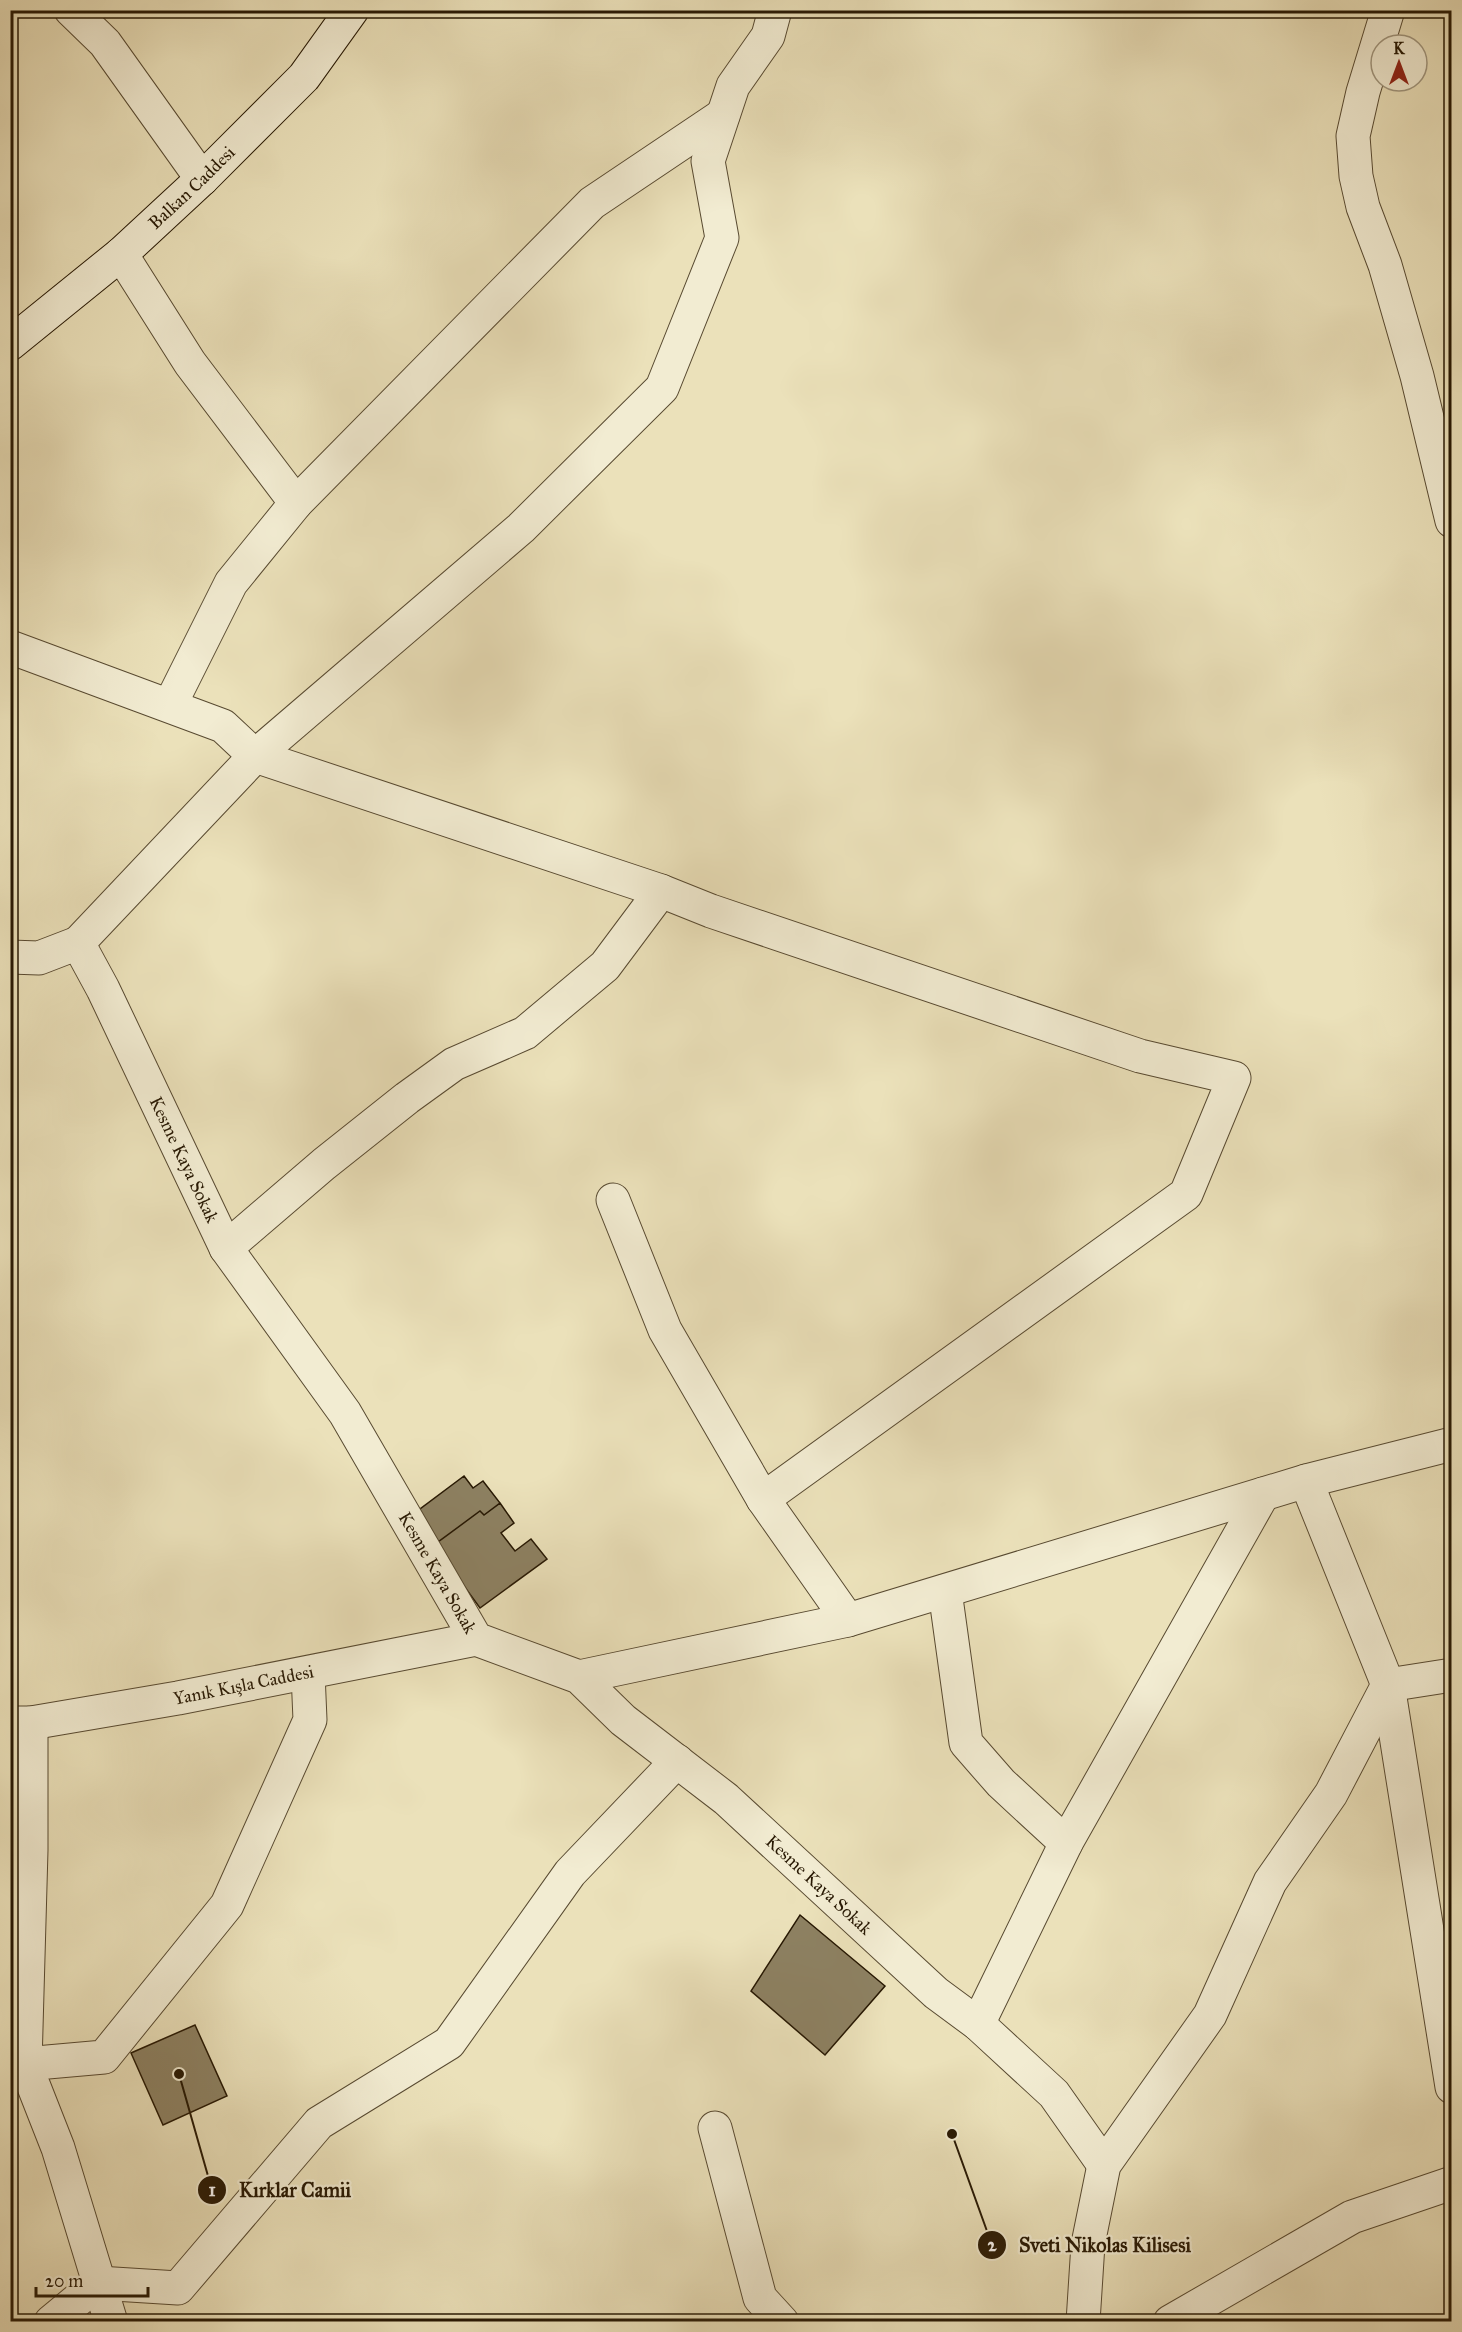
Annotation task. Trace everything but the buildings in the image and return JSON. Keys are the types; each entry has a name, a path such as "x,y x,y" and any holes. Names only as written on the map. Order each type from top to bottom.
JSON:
{"street":[{"path":"71,10 105,43 202,179"},
{"name":"Balkan Caddesi","path":"10,344 121,254 202,179 304,77 352,10"},
{"path":"10,957 39,958 78,943 255,756 522,528 662,388 722,238 708,161 733,86 768,36 775,10"},
{"path":"1388,10 1363,92 1353,136 1356,176 1363,207 1385,265 1417,376 1452,522"},
{"path":"170,705 231,583 296,503 592,203 723,115"},
{"path":"121,254 190,363 296,503"},
{"path":"10,647 223,726 255,756 661,891 711,911 1140,1056 1234,1078 1186,1194 763,1499"},
{"path":"226,1248 324,1164 454,1064 525,1033 605,966 661,891"},
{"name":"Kesme Kaya Sokak","path":"78,943 103,989 226,1248 345,1413 476,1639 579,1677 623,1720 726,1799 936,1993 978,2024 1054,2094 1104,2165"},
{"path":"613,1200 666,1330 763,1499 848,1620"},
{"path":"579,1677 848,1620 1306,1481 1452,1444"},
{"path":"1306,1481 1388,1685 1452,2087"},
{"path":"978,2024 1066,1843 1263,1494"},
{"path":"945,1591 966,1743 1001,1783 1066,1843"},
{"name":"Yanık Kışla Caddesi","path":"21,1723 308,1673 476,1639"},
{"path":"18,2068 104,2057 227,1905 310,1720 308,1673"},
{"path":"1388,1685 1452,1676"},
{"path":"1083,2322 1088,2244 1104,2165 1210,2014 1270,1882 1331,1794 1388,1685"},
{"path":"21,1723 31,1850 18,2068 58,2148 111,2322"},
{"path":"51,2322 98,2283 178,2288 319,2123 449,2043 570,1873 677,1761"},
{"path":"715,2128 760,2298 782,2322"},
{"path":"1170,2322 1352,2217 1452,2183"}],"place":[{"name":"Kırklar Camii","path":"179,2074"},
{"name":"Sveti Nikolas Kilisesi","path":"952,2134"}]}
